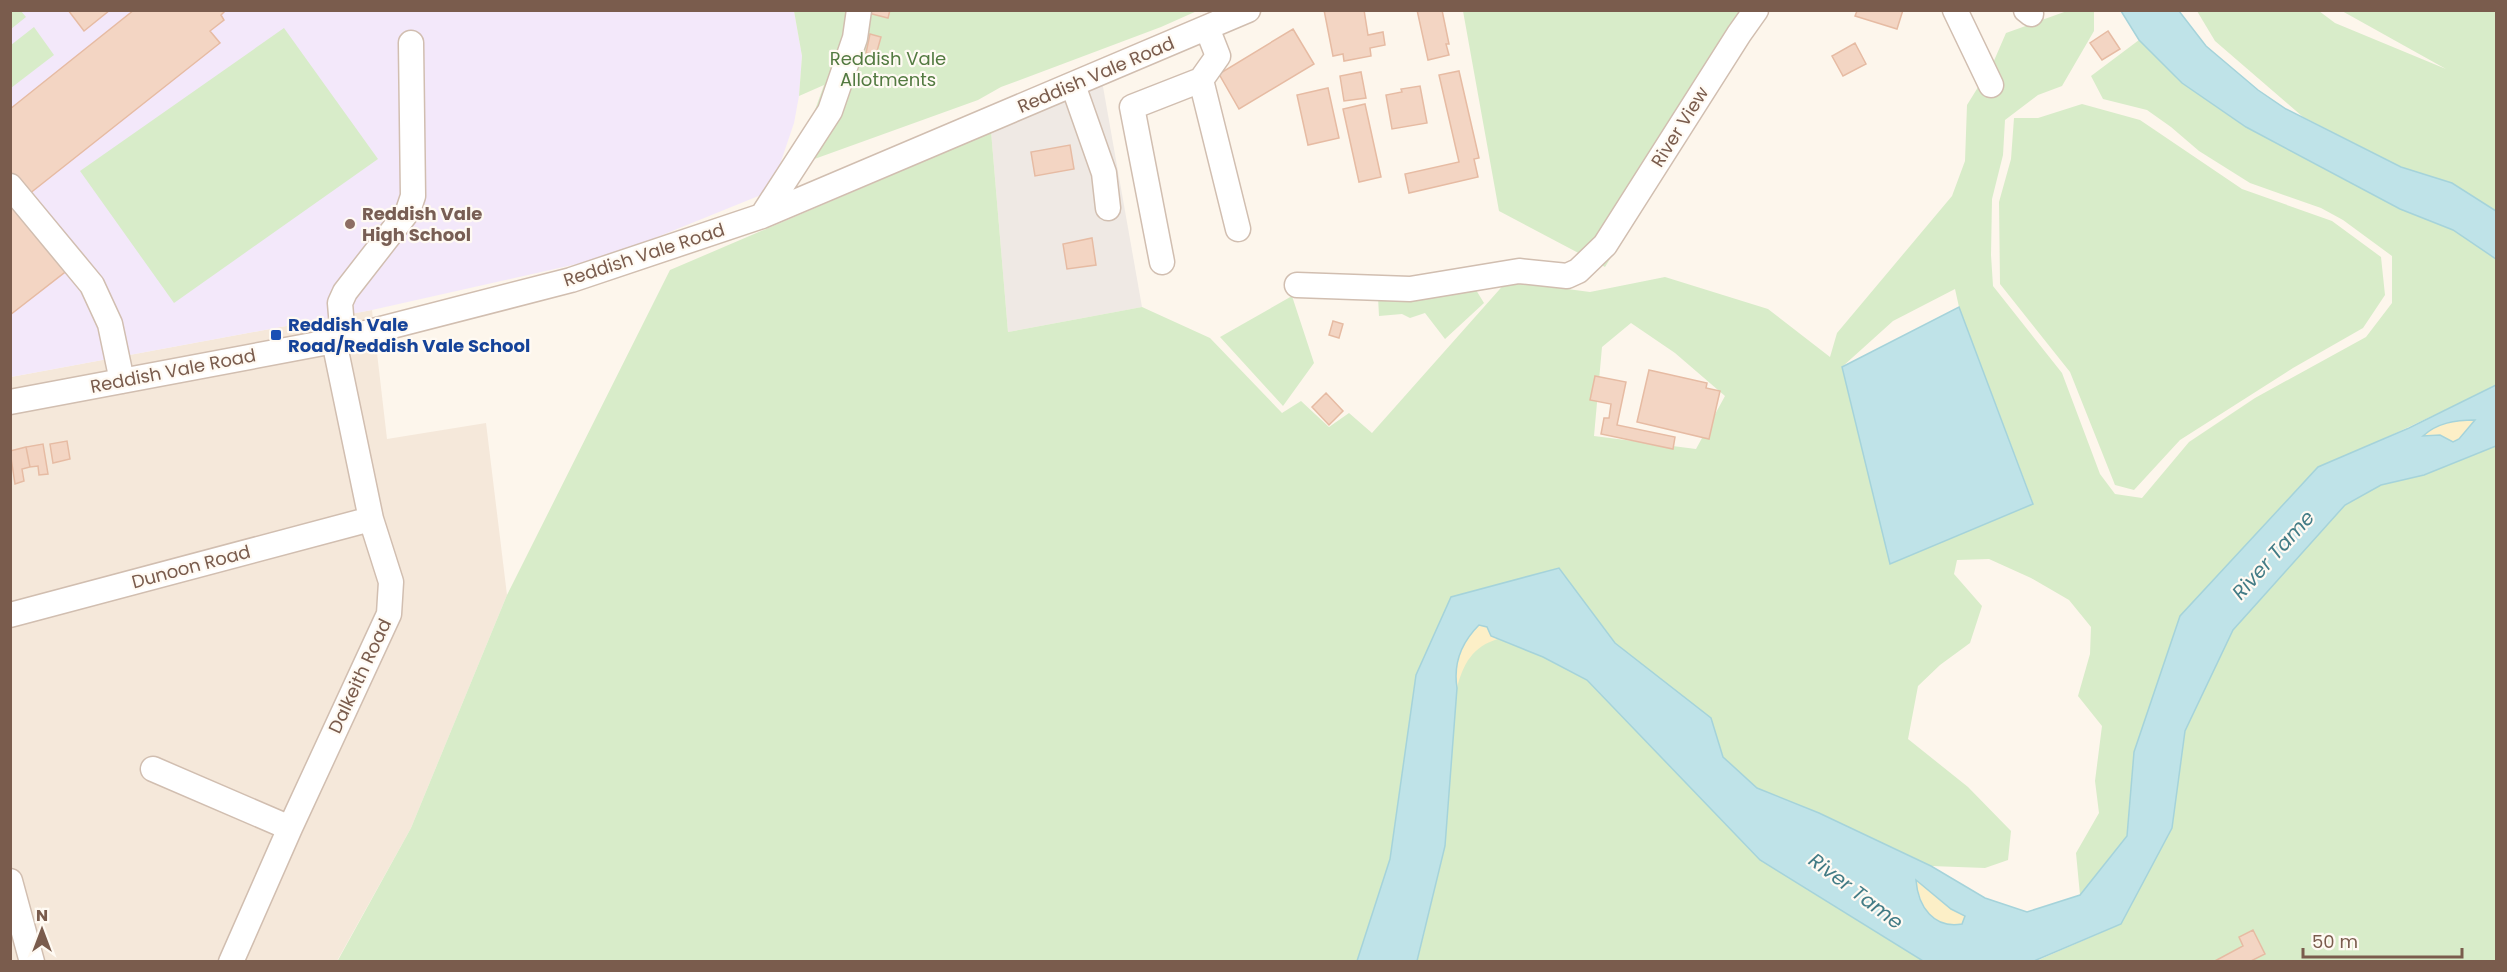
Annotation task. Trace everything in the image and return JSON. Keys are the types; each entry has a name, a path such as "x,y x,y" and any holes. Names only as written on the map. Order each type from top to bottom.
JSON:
{"street":[{"path":"762,216 830,111 855,38 859,10"},
{"name":"Reddish Vale Road","path":"10,402 338,340 571,280 762,216 1248,10"},
{"name":"River View","path":"1297,285 1410,289 1519,271 1567,276 1578,271 1605,245 1756,10"},
{"path":"1955,10 1991,85"},
{"path":"1162,262 1132,108 1201,80 1218,56 1208,28"},
{"name":"Dalkeith Road","path":"231,962 389,614 391,582 371,519 338,340 340,303 345,292 408,211 413,196 411,43"},
{"path":"1201,80 1238,230"},
{"path":"1073,85 1104,173 1108,208"},
{"path":"10,186 92,285 110,324 122,381"},
{"name":"Dunoon Road","path":"10,615 371,519"},
{"path":"153,769 290,828"},
{"path":"10,881 32,962"}],"shaded area":[{"name":"Reddish Vale High School","path":"11,11 794,11 802,56 799,96 794,123 771,191 608,257 372,310 11,377"},
{"path":"1102,81 1142,307 1008,332 991,131"},
{"path":"372,310 387,439 486,423 507,595 411,828 337,961 11,962 11,377"}],"green space":[{"path":"11,10 21,11 26,17 11,29"},
{"name":"Reddish Vale Allotments","path":"794,11 1197,11 1161,27 1001,87 978,100 795,166 824,85 799,96 802,56"},
{"path":"1463,11 1762,11 1605,267 1499,211"},
{"path":"2067,11 2094,11 2094,31 2062,86 2038,95 2005,120 2003,155 1992,199 1991,255 1993,286 2062,373 2100,474 2115,494 2142,498 2189,442 2255,398 2366,337 2392,303 2392,256 2343,220 2321,208 2250,183 2199,151 2147,110 2103,99 2091,76 2139,40 2182,83 2246,127 2400,209 2453,230 2496,259 2496,386 2366,447 2134,752 2127,836 2080,895 2076,853 2099,813 2095,781 2102,726 2078,696 2090,654 2091,627 2069,600 2031,578 1989,559 1957,560 1954,574 1982,606 1970,643 1940,665 1918,686 1908,739 1968,787 2011,831 2008,860 1985,868 1931,866 1757,788 1723,757 1615,643 1559,568 1451,597 1416,675 1390,859 1357,961 337,962 411,828 507,595 670,270 991,131 1008,332 1142,307 1210,338 1282,413 1301,401 1329,427 1349,413 1372,433 1507,281 1590,292 1665,277 1768,309 1830,357 1837,333 1952,196 1965,161 1967,105 1993,63 2006,33","holes":["1955,289 1959,307 2033,503 1890,564 1842,367 1893,321","1631,323 1675,353 1725,396 1696,449 1594,436 1602,347"]},
{"path":"2197,11 2319,11 2335,23 2446,69 2342,11 2496,11 2496,211 2452,183 2401,167 2303,117 2215,41"},
{"path":"34,27 54,55 11,88 11,45"},
{"path":"284,28 378,159 174,303 80,171"},
{"path":"2082,104 2140,120 2242,189 2332,221 2381,257 2385,295 2363,328 2293,368 2180,440 2134,490 2115,485 2070,372 2000,284 1999,202 2011,159 2014,118 2038,118"},
{"path":"1473,285 1484,303 1445,339 1425,313 1410,318 1402,314 1379,316 1378,297"},
{"path":"1292,296 1314,363 1283,406 1220,337"},
{"path":"2496,446 2496,961 2034,962 2121,924 2172,828 2185,731 2233,630 2345,505 2381,485 2424,475"},
{"path":"1491,636 1543,657 1587,680 1760,860 1923,961 1417,962 1445,846 1454,671 1461,647"}],"sand":[{"path":"2475,420 2459,439 2453,442 2440,435 2422,436 2447,423"},
{"path":"1479,625 1487,627 1491,636 1498,639 1482,646 1470,657 1462,671 1457,688 1457,661 1467,639"},
{"path":"1915,879 1951,909 1965,916 1962,924 1942,923 1929,914 1924,907"}],"water":[{"path":"2121,11 2179,11 2206,46 2258,90 2286,109 2401,167 2452,183 2496,211 2496,259 2453,230 2400,209 2246,127 2182,83 2139,40"},
{"path":"1959,307 2033,504 1890,564 1842,367"},
{"name":"River Tame","path":"2496,385 2496,446 2424,475 2381,485 2345,505 2233,630 2185,731 2172,828 2121,924 2034,961 1923,961 1760,860 1587,680 1543,657 1491,636 1487,627 1479,625 1467,639 1457,662 1445,846 1417,961 1357,961 1390,859 1416,675 1451,597 1559,568 1615,643 1711,718 1723,757 1757,788 1819,813 1931,866 1985,898 2027,912 2080,895 2127,836 2134,752 2180,616 2318,467 2409,428","holes":["2475,420 2459,439 2453,442 2440,435 2423,436 2447,423","1916,880 1951,909 1965,916 1962,924 1943,923 1929,914 1920,899"]}],"building":[{"path":"68,10 110,10 84,31"},
{"path":"134,10 226,10 221,15 224,20 210,31 220,43 24,198 10,180 10,109"},
{"path":"869,10 890,10 888,18 868,13"},
{"path":"1324,10 1364,10 1368,35 1383,32 1385,45 1370,48 1371,56 1344,61 1343,54 1333,56"},
{"path":"1417,10 1442,10 1449,55 1428,60"},
{"path":"1854,10 1903,10 1897,29 1855,16 1857,11"},
{"path":"1293,29 1314,64 1239,109 1219,74"},
{"path":"2108,31 2120,49 2102,60 2090,43"},
{"path":"870,34 881,37 876,55 866,53"},
{"path":"1855,43 1866,64 1843,76 1832,56"},
{"path":"1459,71 1479,158 1474,159 1478,177 1409,193 1405,174 1459,162 1439,75"},
{"path":"1361,72 1366,98 1344,101 1340,76"},
{"path":"1420,86 1427,123 1392,129 1386,95 1402,92 1401,89"},
{"path":"1328,88 1339,138 1308,145 1297,95"},
{"path":"1365,104 1381,177 1359,182 1343,109"},
{"path":"1070,145 1074,169 1035,176 1031,152"},
{"path":"10,193 69,269 10,315"},
{"path":"1092,238 1096,265 1067,269 1063,244"},
{"path":"1333,321 1343,324 1339,338 1329,335"},
{"path":"1649,370 1707,383 1706,388 1720,391 1709,439 1637,422"},
{"path":"1595,376 1626,382 1617,425 1675,437 1673,449 1601,434 1604,418 1609,418 1611,404 1590,400"},
{"path":"1326,393 1343,411 1329,425 1312,407"},
{"path":"67,441 70,459 53,463 50,444"},
{"path":"43,444 48,474 39,475 38,466 30,467 26,447"},
{"path":"26,447 30,467 22,469 24,481 15,484 10,451"},
{"path":"2253,930 2265,954 2249,962 2213,962 2243,946 2239,937"}],"place":[{"name":"Reddish Vale High School","path":"350,224"},
{"name":"Reddish Vale Road/Reddish Vale School","path":"276,335"}]}
